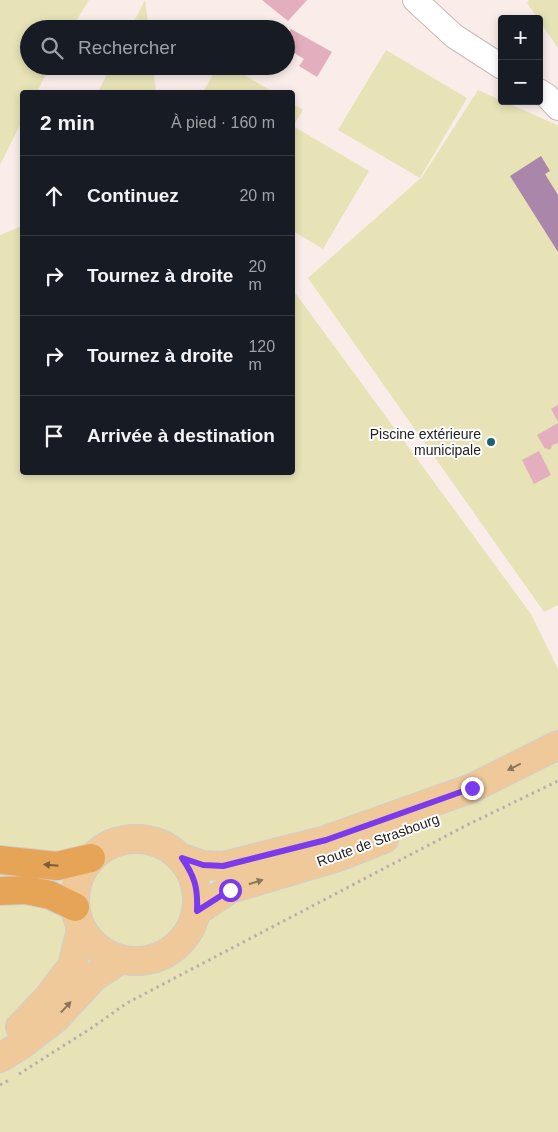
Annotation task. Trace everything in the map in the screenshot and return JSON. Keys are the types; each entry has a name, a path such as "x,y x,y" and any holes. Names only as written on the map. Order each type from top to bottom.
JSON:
{"highway":[{"path":"0,860 57,866 91,858"},
{"path":"0,890 26,890 50,895 78,918"}],"main road":[{"name":"Route de Strasbourg","path":"182,858 203,865 223,866 326,840 472,788 558,745"},
{"name":"Route de Strasbourg","path":"197,911 230,890 338,857 493,797 558,765"},
{"path":"0,1046 46,1000 72,966 78,918 76,889 81,872 91,858 107,846 120,841 126,839 146,839 166,846 182,858 192,874 198,892 197,911 190,930 178,946 154,959 140,962 120,960 105,953 91,943 78,918"},
{"path":"0,1058 21,1045 56,1018 94,977 120,960"}],"street":[{"path":"415,0 454,36 498,64"},
{"path":"543,94 558,108"}],"path":[{"path":"32,1067 127,1003 467,826 558,781"}],"shaded area":[{"path":"0,0 89,0 77,20 20,20 20,75 46,75 38,90 20,90 20,125 0,165"},
{"path":"145,0 148,20 135,20"},
{"path":"529,0 558,0 558,48 543,26 543,15 535,15 527,3"},
{"path":"386,50 467,98 420,178 338,130"},
{"path":"106,75 154,75 156,90 99,90"},
{"path":"213,75 244,75 270,90 204,90"},
{"name":"Piscine extérieure municipale","path":"478,90 498,99 498,105 512,105 558,127 558,605 544,612 308,278 422,177"},
{"path":"295,105 303,110 295,123"},
{"path":"295,127 369,171 323,249 295,232"},
{"path":"541,156 550,171 545,174 558,195 558,252 510,176"},
{"path":"20,227 20,475 295,475 295,293 531,614 558,669 558,1132 0,1132 0,235"}],"building":[{"path":"262,0 307,0 289,20"},
{"path":"295,31 332,52 317,77 299,66 304,59 295,54"},
{"path":"558,405 558,422 551,409"},
{"path":"558,423 558,445 557,443 548,450 547,448 545,449 537,435"},
{"path":"539,451 551,475 534,484 522,460"}],"place":[{"name":"Piscine extérieure municipale","path":"491,442"}],"route":[{"path":"230,890 197,911 198,892 192,874 182,858 203,865 223,866 326,840 472,788"}]}
